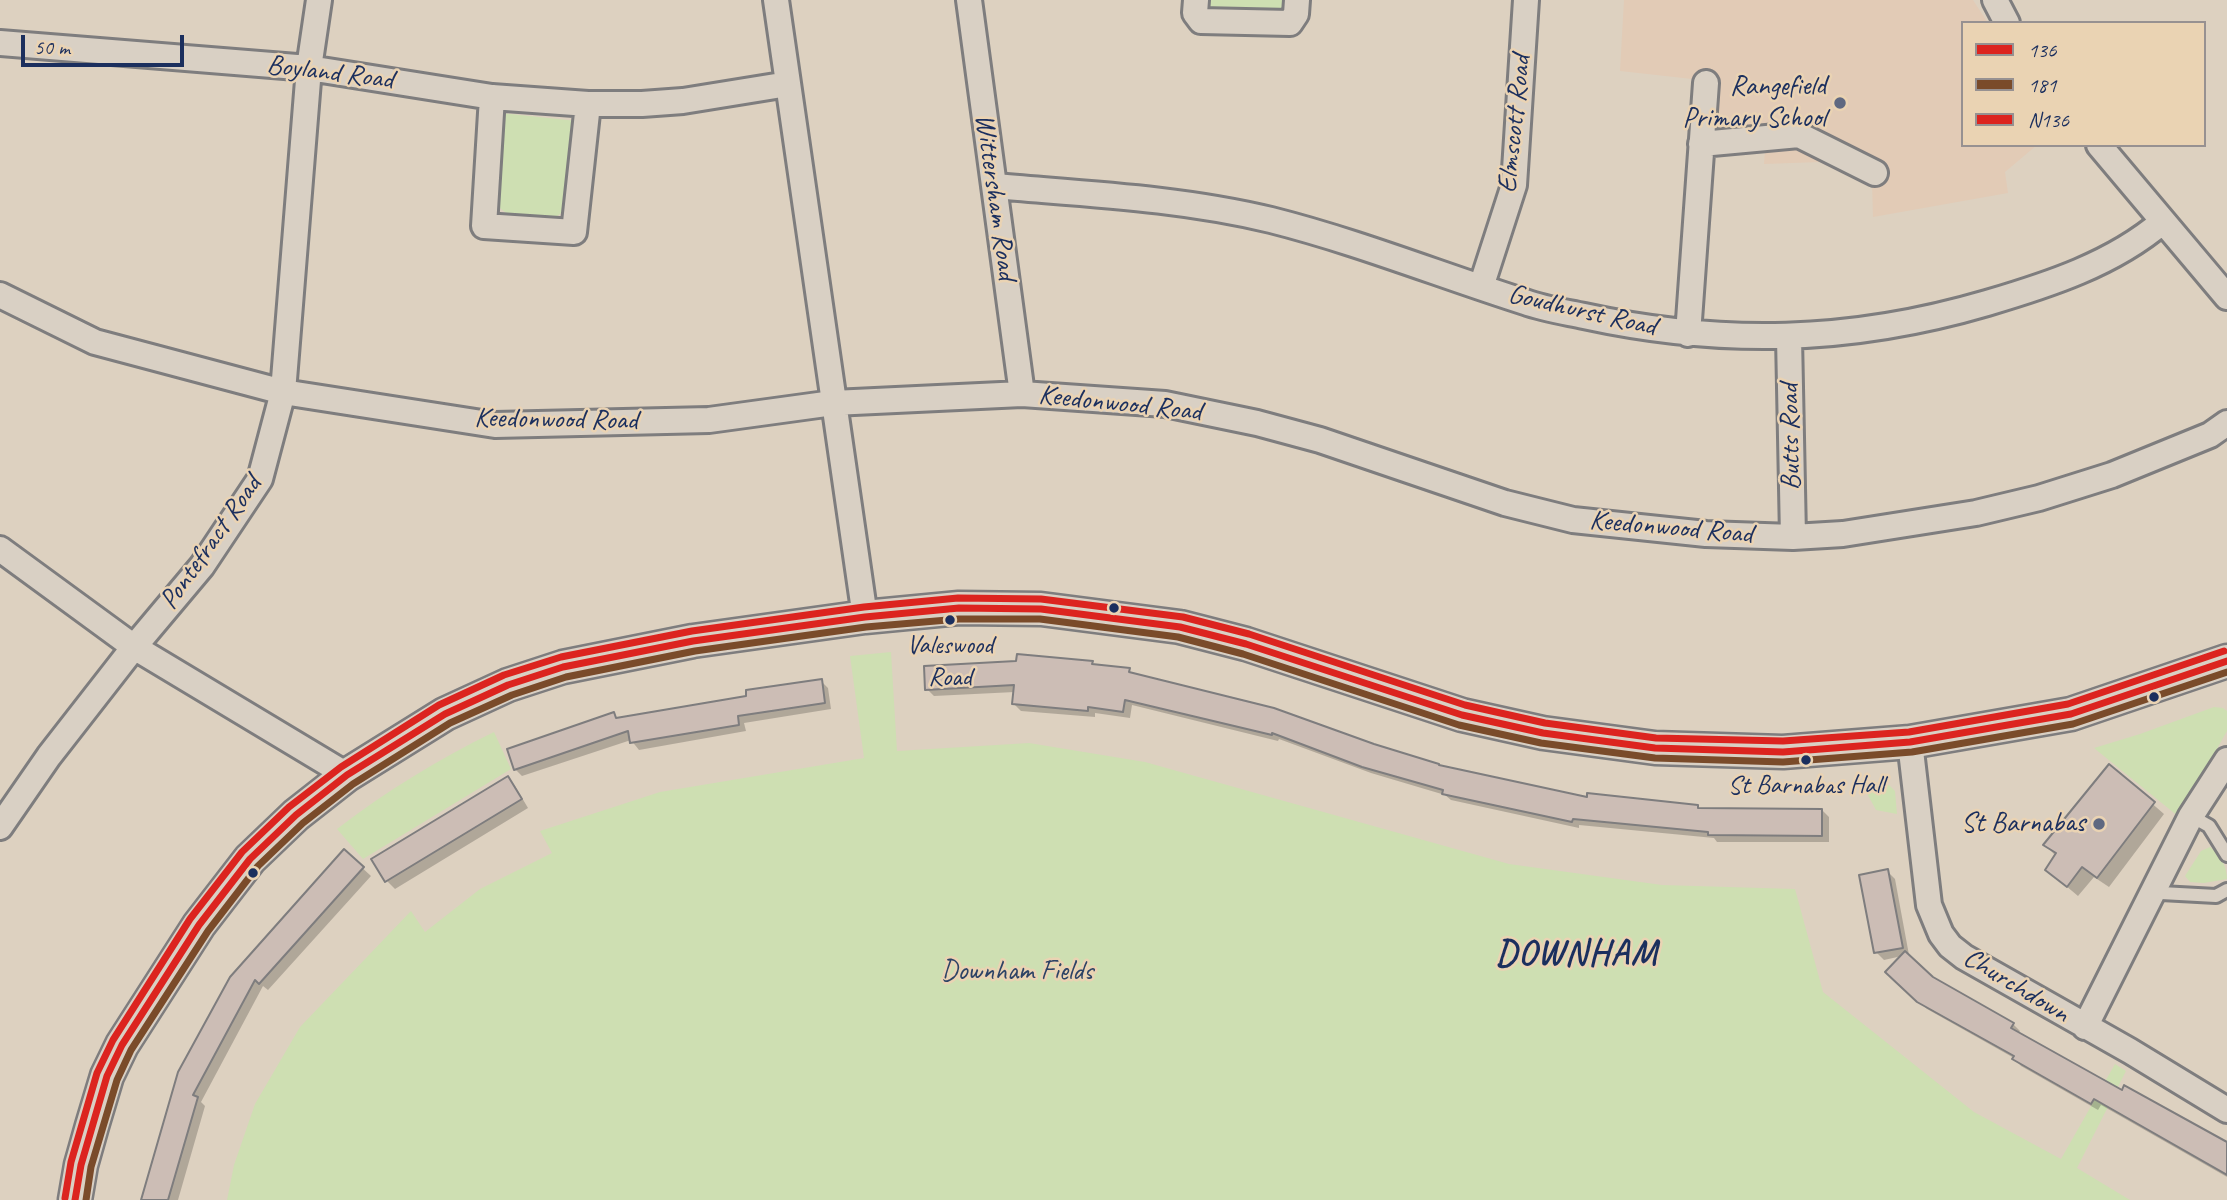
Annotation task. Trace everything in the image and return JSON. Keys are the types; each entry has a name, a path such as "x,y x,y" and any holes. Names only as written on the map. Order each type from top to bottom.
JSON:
{"street":[{"name":"Pontefract Road","path":"0,827 49,756 134,647 202,566 260,479 282,391 309,68 319,0"},
{"path":"776,0 865,617"},
{"name":"Wittersham Road","path":"969,0 1022,394"},
{"path":"1196,0 1195,13 1201,21 1290,23 1296,14 1297,0"},
{"name":"Elmscott Road","path":"1481,287 1514,185 1526,0"},
{"path":"1995,0 2006,21"},
{"name":"Boyland Road","path":"0,43 309,68 492,97 588,104 656,103 788,84"},
{"path":"1688,334 1706,83"},
{"path":"492,97 484,226 574,232 588,104"},
{"path":"1701,144 1799,135 1875,173"},
{"path":"2101,147 2227,297"},
{"name":"Goudhurst Road","path":"994,186 1135,197 1269,220 1353,243 1528,303 1609,321 1688,334 1789,337 1893,326 2023,292 2096,263 2141,239 2162,222"},
{"name":"Keedonwood Road","path":"0,295 95,342 282,391 495,425 709,420 833,403 1022,394 1165,404 1320,440 1505,503 1573,520 1706,534 1793,537 1843,534 1951,517 2039,498 2112,475 2210,435 2227,423"},
{"name":"Butts Road","path":"1789,337 1793,537"},
{"path":"0,549 134,647 347,775"},
{"path":"75,1200 81,1165 107,1076 122,1045 179,956 250,859 296,815 347,775 444,713 508,685 563,667 693,641 865,617 959,608 1041,609 1180,627 1246,644 1462,715 1543,733 1655,748 1783,752 1910,743 2071,714 2227,661"},
{"name":"Churchdown","path":"1910,743 1929,905 1941,934 1950,946 1964,957 2130,1051 2227,1111"},
{"path":"2085,1027 2191,816 2227,760"}],"lane":[{"path":"2191,816 2209,825 2227,855"},
{"path":"2153,890 2161,893 2216,896 2227,890"}],"shaded area":[{"name":"Rangefield Primary School","path":"1624,0 1973,0 1987,21 1961,21 1961,147 2035,147 2005,172 2008,193 1873,217 1872,180 1824,160 1764,164 1766,135 1732,133 1723,129 1717,117 1719,82 1620,71"}],"green space":[{"path":"1205,0 1288,0 1287,13 1204,12"},
{"path":"501,113 577,121 567,203 562,212 554,218 541,220 516,217 504,212 497,205"},
{"name":"Downham Fields","path":"891,652 897,751 1029,743 1145,762 1509,864 1662,885 1795,889 1823,992 1974,1112 2061,1159 2115,1064 2126,1071 2077,1168 2130,1200 227,1200 234,1165 255,1104 300,1027 411,911 425,932 480,889 552,853 540,831 660,792 864,758 850,656"},
{"path":"2214,707 2227,711 2227,731 2179,817 2094,748 2140,734"},
{"path":"494,732 511,769 363,859 337,829 413,776"},
{"path":"1889,785 1895,791 1897,814 1876,810 1864,788"},
{"path":"2210,847 2222,861 2227,879 2204,883 2190,882 2185,876 2201,851"}],"building":[{"path":"1017,654 1093,661 1092,664 1130,668 1129,672 1274,708 1439,765 1587,797 1587,793 1698,805 1698,808 1822,809 1822,836 1708,835 1708,832 1573,819 1572,822 1442,794 1443,790 1362,767 1272,733 1125,700 1123,712 1088,707 1088,711 1012,704 1014,685 925,690 924,666 1016,661"},
{"path":"822,679 825,703 738,716 739,725 630,743 628,731 514,770 507,749 614,712 616,718 746,696 746,690"},
{"name":"St Barnabas","path":"2109,764 2155,802 2097,878 2082,867 2067,887 2045,870 2056,853 2043,845"},
{"path":"508,776 522,799 385,882 371,859"},
{"path":"344,849 364,867 259,984 255,980 193,1095 198,1097 168,1200 141,1200 178,1072 230,977"},
{"path":"1888,869 1903,948 1874,953 1859,875"},
{"path":"1905,951 1933,977 2014,1023 2011,1028 2122,1090 2124,1085 2227,1142 2227,1175 2094,1099 2091,1104 2012,1059 2014,1056 1917,1002 1885,972"}],"transit line":[{"name":"N136","path":"65,1198 71,1162 97,1073 113,1040 190,919 242,852 289,807 341,767 439,705 504,675 561,657 692,631 864,607 958,598 1041,599 1183,617 1249,634 1465,705 1545,723 1656,738 1783,741 1909,732 2068,704 2224,651"},
{"name":"136","path":"75,1200 81,1165 107,1076 122,1045 199,925 250,859 296,815 347,775 445,714 508,685 563,667 693,641 865,617 959,608 1041,609 1180,627 1246,644 1462,715 1543,733 1655,748 1783,752 1910,742 2071,714 2227,661"},
{"name":"181","path":"86,1200 91,1167 117,1080 131,1050 208,931 258,866 303,823 353,784 450,723 512,695 566,677 695,651 866,627 959,619 1040,619 1178,637 1243,654 1459,725 1541,743 1655,758 1783,762 1912,752 2073,724 2227,672"}],"place":[{"name":"Rangefield Primary School","path":"1840,103"},
{"name":"Valeswood Road","path":"950,620"},
{"name":"St Barnabas Hall","path":"1806,760"},
{"name":"St Barnabas","path":"2099,824"}],"district":[{"name":"DOWNHAM","path":"1577,955"}]}
